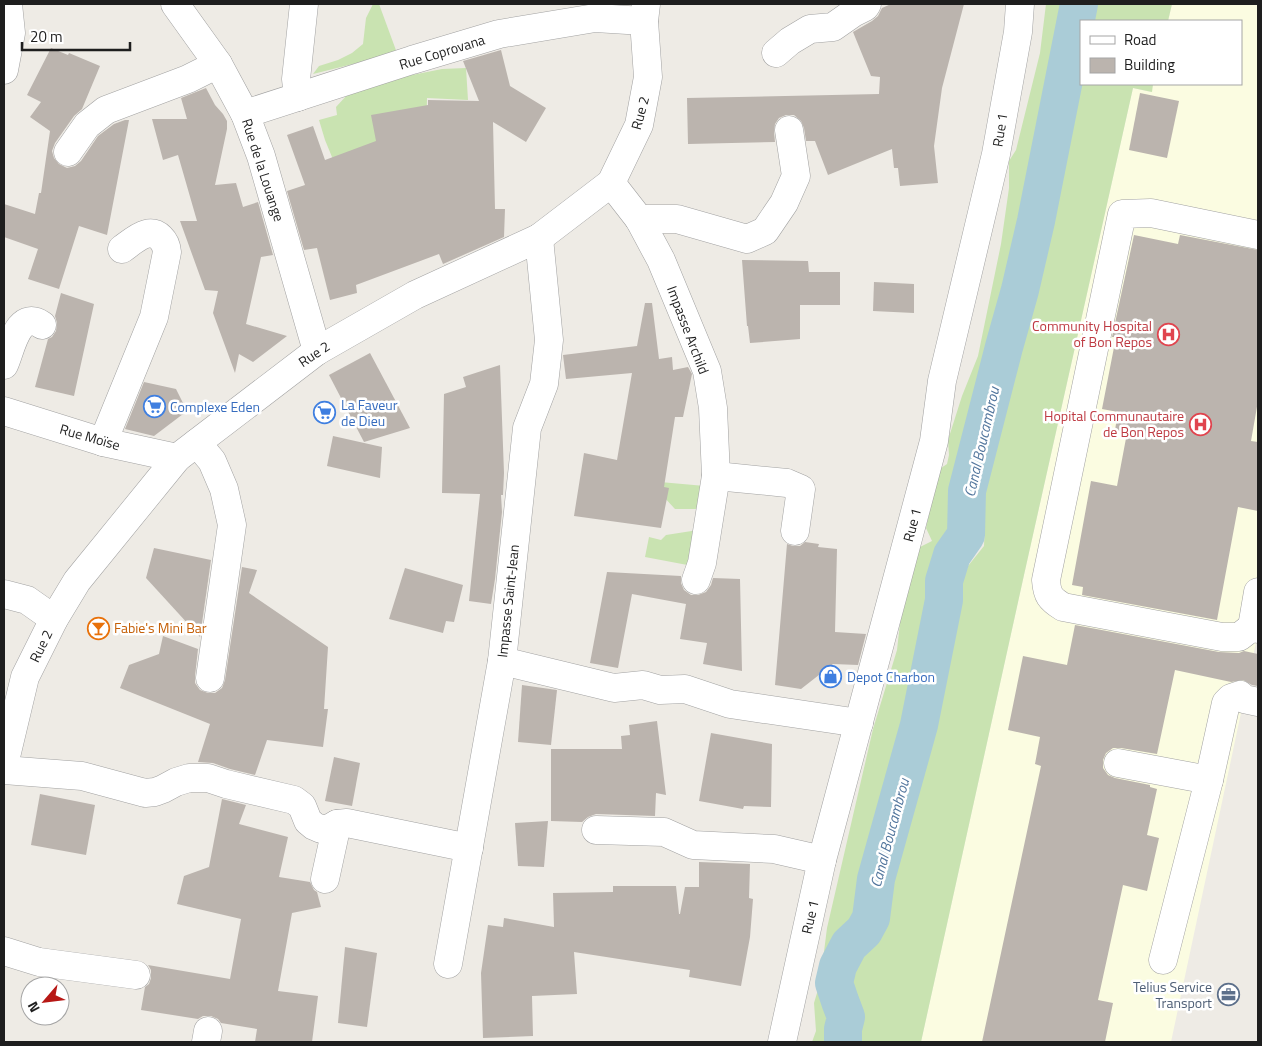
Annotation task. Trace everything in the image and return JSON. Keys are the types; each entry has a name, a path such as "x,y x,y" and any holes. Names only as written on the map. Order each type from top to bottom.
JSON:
{"street":[{"path":"4,70 11,33 8,4"},
{"name":"Rue de la Louange","path":"175,4 218,64 245,114 261,156 317,350"},
{"path":"298,97 296,79 304,4"},
{"path":"776,53 790,40 810,29 833,27 867,4"},
{"name":"Rue 1","path":"782,1042 822,860 934,441 942,381 996,154 1018,32 1020,4"},
{"name":"Rue Coprovana","path":"245,114 499,34 595,18 645,12"},
{"name":"Rue 2","path":"4,765 14,676 54,619 77,581 187,450 317,350 415,295 539,238 610,183 639,125 648,77 645,12"},
{"path":"68,152 87,125 106,110 188,79 218,64"},
{"path":"639,220 677,219 747,239 765,231 784,203 796,176 789,130"},
{"name":"Impasse Archild","path":"610,183 639,220 661,260 707,371 713,408 716,476 702,563 696,580"},
{"path":"1258,235 1151,213 1122,214 1046,580 1047,592 1053,601 1063,607 1222,637 1239,636 1255,628 1258,592"},
{"path":"103,442 154,317 167,252 165,242 161,237 150,234 145,234 122,248"},
{"name":"Impasse Saint-Jean","path":"448,964 502,661 527,428 544,384 549,340 539,238"},
{"path":"4,365 18,328 27,322 42,324"},
{"name":"Rue Moïse","path":"4,411 103,442 187,450"},
{"path":"187,450 212,461 224,489 232,525 210,678"},
{"path":"716,476 787,483 801,489 795,531"},
{"path":"4,594 27,600 54,619"},
{"path":"502,661 614,688 642,685 660,690 686,688 730,704 858,723"},
{"path":"1163,960 1226,703 1231,698 1240,695 1244,699 1258,702"},
{"path":"1118,763 1208,780"},
{"path":"4,770 82,776 145,793 164,789 176,782 189,778 208,778 294,800 302,806 308,821 320,829 328,829 337,824 347,823 469,848"},
{"path":"325,879 337,824"},
{"path":"596,830 664,832 693,845 774,849 822,860"},
{"path":"4,951 40,962 136,974"}],"shaded area":[{"name":"Community Hospital of Bon Repos","path":"1172,4 1258,4 1258,633 1171,1042 921,1042 1133,88 1151,92 1153,85 1242,85 1242,20 1168,20"}],"green space":[{"path":"373,4 379,4 397,53 313,74 319,66 352,53 363,44 366,18"},
{"path":"1046,4 1071,4 1030,175 1027,196 1029,222 992,374 978,414 958,508 959,533 936,584 931,632 908,730 896,775 876,822 859,925 845,939 831,969 829,981 832,997 839,1015 836,1042 812,1042 816,1031 814,1003 820,983 827,928 873,729 897,650 901,614 918,548 932,541 926,528 938,470 947,464 949,455 948,440 962,396 978,356 1001,244 1009,188 1009,161 1016,150 1040,53"},
{"path":"1097,4 1172,4 1168,20 1094,20"},
{"path":"466,68 468,100 427,98 426,149 339,174 319,120 337,115 336,107 348,94 372,83 442,69"},
{"path":"1080,82 1080,85 1153,85 1152,92 1133,88 921,1042 850,1042 854,1002 849,981 855,957 872,934 888,889 902,810 941,665 946,628 968,566 984,546 985,523 980,478 1054,190 1067,129"},
{"path":"660,482 705,486 699,509 675,509 663,496"},
{"path":"698,530 698,567 645,557 649,537 661,540 666,535"}],"building":[{"path":"891,4 964,4 942,88 934,146 938,183 900,186 898,168 894,168 892,149 828,175 815,141 806,141 801,121 794,115 786,115 779,118 775,124 775,142 688,144 687,98 879,94 880,77 871,76 853,32 872,21 878,16 882,8"},
{"path":"51,48 68,55 69,53 100,66 82,109 74,116 55,143 52,151 54,158 59,164 67,168 75,166 81,161 98,136 114,124 129,120 107,235 79,226 59,289 28,279 38,249 4,237 4,204 35,214 39,193 41,193 50,131 30,117 41,102 27,95"},
{"path":"501,50 510,86 546,108 526,142 493,122 495,209 505,209 504,237 443,264 439,254 356,285 357,293 330,300 317,248 304,250 287,191 305,185 287,135 313,126 325,160 376,141 371,115 428,105 428,100 479,101 463,61"},
{"path":"206,88 215,105 227,121 215,185 236,183 243,207 258,202 273,255 261,257 246,324 287,336 253,362 239,354 235,373 213,313 218,291 205,290 180,221 197,221 178,155 163,160 152,119 187,119 181,98"},
{"path":"1140,93 1179,101 1167,158 1129,150"},
{"path":"1134,235 1178,244 1180,235 1258,250 1258,401 1251,441 1258,442 1258,511 1238,507 1217,620 1082,595 1083,587 1072,585 1091,481 1117,486 1127,433 1115,430 1118,412 1102,409 1116,337 1112,337"},
{"path":"742,260 808,261 809,272 840,272 840,305 800,305 800,339 750,343"},
{"path":"874,282 914,284 914,313 873,311"},
{"path":"61,293 94,304 74,396 35,387 48,339 56,331 57,323 55,316"},
{"path":"645,303 652,303 659,359 672,357 673,370 688,367 692,374 683,417 675,417 664,487 669,488 661,528 574,516 584,453 617,460 632,373 566,379 563,355 637,346"},
{"path":"370,353 410,428 364,442 329,375"},
{"path":"500,365 504,473 503,495 501,495 502,512 491,604 469,601 480,494 442,493 444,394 466,387 463,377"},
{"path":"144,382 176,389 187,411 154,436 125,429"},
{"path":"333,436 382,447 380,478 327,466"},
{"path":"805,542 819,544 818,547 837,549 835,632 866,634 858,665 833,664 801,689 775,685 787,544 800,546"},
{"path":"154,548 211,560 200,637 146,578"},
{"path":"242,567 257,570 249,593 328,647 324,709 328,709 323,747 267,740 255,775 213,763 198,762 210,724 120,688 129,665 159,654 163,636 198,649 195,683 200,690 215,693 222,688 225,680"},
{"path":"405,568 463,585 454,622 446,621 443,633 389,619"},
{"path":"607,572 681,576 684,590 691,595 706,592 713,578 740,579 742,671 703,664 707,643 680,639 686,604 632,594 618,668 590,663"},
{"path":"1075,625 1219,652 1239,653 1244,651 1258,654 1258,686 1243,680 1231,682 1175,670 1157,754 1121,748 1113,748 1106,753 1103,760 1103,768 1108,775 1150,785 1150,787 1157,789 1147,835 1159,838 1147,891 1123,885 1098,1000 1113,1003 1105,1042 982,1042 1041,766 1035,764 1040,737 1008,730 1023,656 1067,665"},
{"path":"522,685 557,690 551,745 518,742"},
{"path":"657,721 666,795 656,793 655,816 596,814 582,822 551,821 551,749 622,749 621,736 630,735 629,725"},
{"path":"711,733 772,744 771,807 744,806 743,809 699,801"},
{"path":"334,757 360,763 352,806 325,801"},
{"path":"40,794 95,805 86,855 31,845"},
{"path":"222,799 246,805 239,824 288,837 279,877 310,882 317,892 321,907 292,913 278,991 318,996 312,1042 255,1042 257,1029 221,1023 218,1019 211,1016 203,1016 198,1019 141,1010 145,987 149,984 151,978 151,970 148,965 230,979 241,919 177,904 184,876 209,867"},
{"path":"548,821 544,867 518,866 515,823"},
{"path":"699,862 750,864 749,898 753,899 750,937 741,986 689,977 690,970 574,952 577,994 532,996 533,1036 483,1038 481,973 488,925 503,927 504,918 554,927 553,893 613,892 613,886 676,886 680,914 685,887 699,887"},
{"path":"345,947 377,953 367,1027 338,1023"}],"waterway":[{"name":"Canal Boucambrou","path":"843,1042 843,1029 846,1017 834,983 838,966 849,945 864,931 871,918 876,879 919,725 944,600 944,581 952,555 966,535 967,491 1020,290 1036,221 1079,4"}],"place":[{"name":"Community Hospital of Bon Repos","path":"1168,334"},
{"name":"Complexe Eden","path":"154,407"},
{"name":"La Faveur de Dieu","path":"325,413"},
{"name":"Hopital Communautaire de Bon Repos","path":"1200,424"},
{"name":"Fabie's Mini Bar","path":"98,628"},
{"name":"Depot Charbon","path":"831,677"},
{"name":"Telius Service Transport","path":"1228,995"}]}
